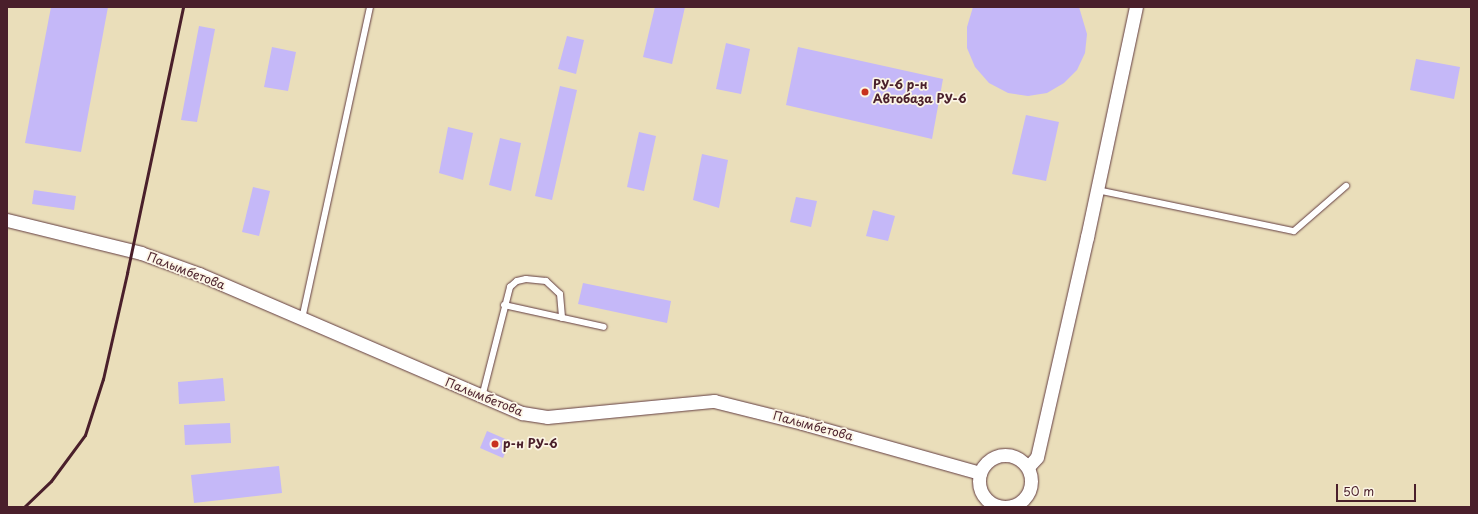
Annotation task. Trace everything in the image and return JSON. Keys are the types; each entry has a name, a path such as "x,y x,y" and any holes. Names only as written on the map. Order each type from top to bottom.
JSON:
{"street":[{"path":"1028,467 1037,457 1097,190 1136,7"},
{"name":"Палымбетова","path":"7,220 141,254 199,274 482,398 522,413 547,417 714,401 802,423 980,473"},
{"path":"1006,454 1015,456 1028,467 1031,476 1029,493 1024,500 1008,507 999,506 985,497 980,490 980,473 990,459 1006,454"}],"lane":[{"path":"302,319 370,7"},
{"path":"1097,190 1294,230 1346,186"},
{"path":"482,398 504,305 510,287 517,281 526,278 546,281 560,294 562,318"},
{"path":"504,305 604,327"}],"building":[{"path":"51,7 108,7 81,152 25,143"},
{"path":"655,7 685,7 672,64 643,57"},
{"path":"973,7 1079,7 1087,34 1085,53 1077,70 1064,83 1047,93 1028,96 1008,93 989,83 975,67 967,48 967,27"},
{"path":"199,26 215,29 197,122 181,120"},
{"path":"567,36 584,40 576,74 558,69"},
{"path":"726,43 750,49 741,94 716,89"},
{"path":"272,47 296,52 288,91 264,87"},
{"name":"РУ-6 р-н Автобаза РУ-6","path":"798,47 943,79 932,139 786,105"},
{"path":"1416,59 1460,67 1454,99 1410,90"},
{"path":"560,86 577,90 552,200 535,196"},
{"path":"1026,115 1059,122 1046,181 1012,174"},
{"path":"448,127 473,133 463,180 439,173"},
{"path":"639,132 656,136 644,191 627,187"},
{"path":"500,138 521,143 511,191 489,185"},
{"path":"702,154 728,160 719,208 693,200"},
{"path":"253,187 270,191 259,236 242,232"},
{"path":"34,190 76,196 74,210 32,204"},
{"path":"796,197 817,201 811,227 790,222"},
{"path":"873,210 895,216 888,241 866,236"},
{"path":"583,283 671,301 667,323 578,304"},
{"path":"223,378 225,401 179,404 178,382"},
{"path":"230,423 231,443 185,445 184,425"},
{"name":"р-н РУ-6","path":"487,431 510,441 503,458 480,448"},
{"path":"279,466 282,493 194,503 191,475"}],"railway":[{"path":"24,507 51,481 85,435 103,379 183,7"}],"place":[{"name":"РУ-6 р-н Автобаза РУ-6","path":"865,92"},
{"name":"р-н РУ-6","path":"495,444"}]}
